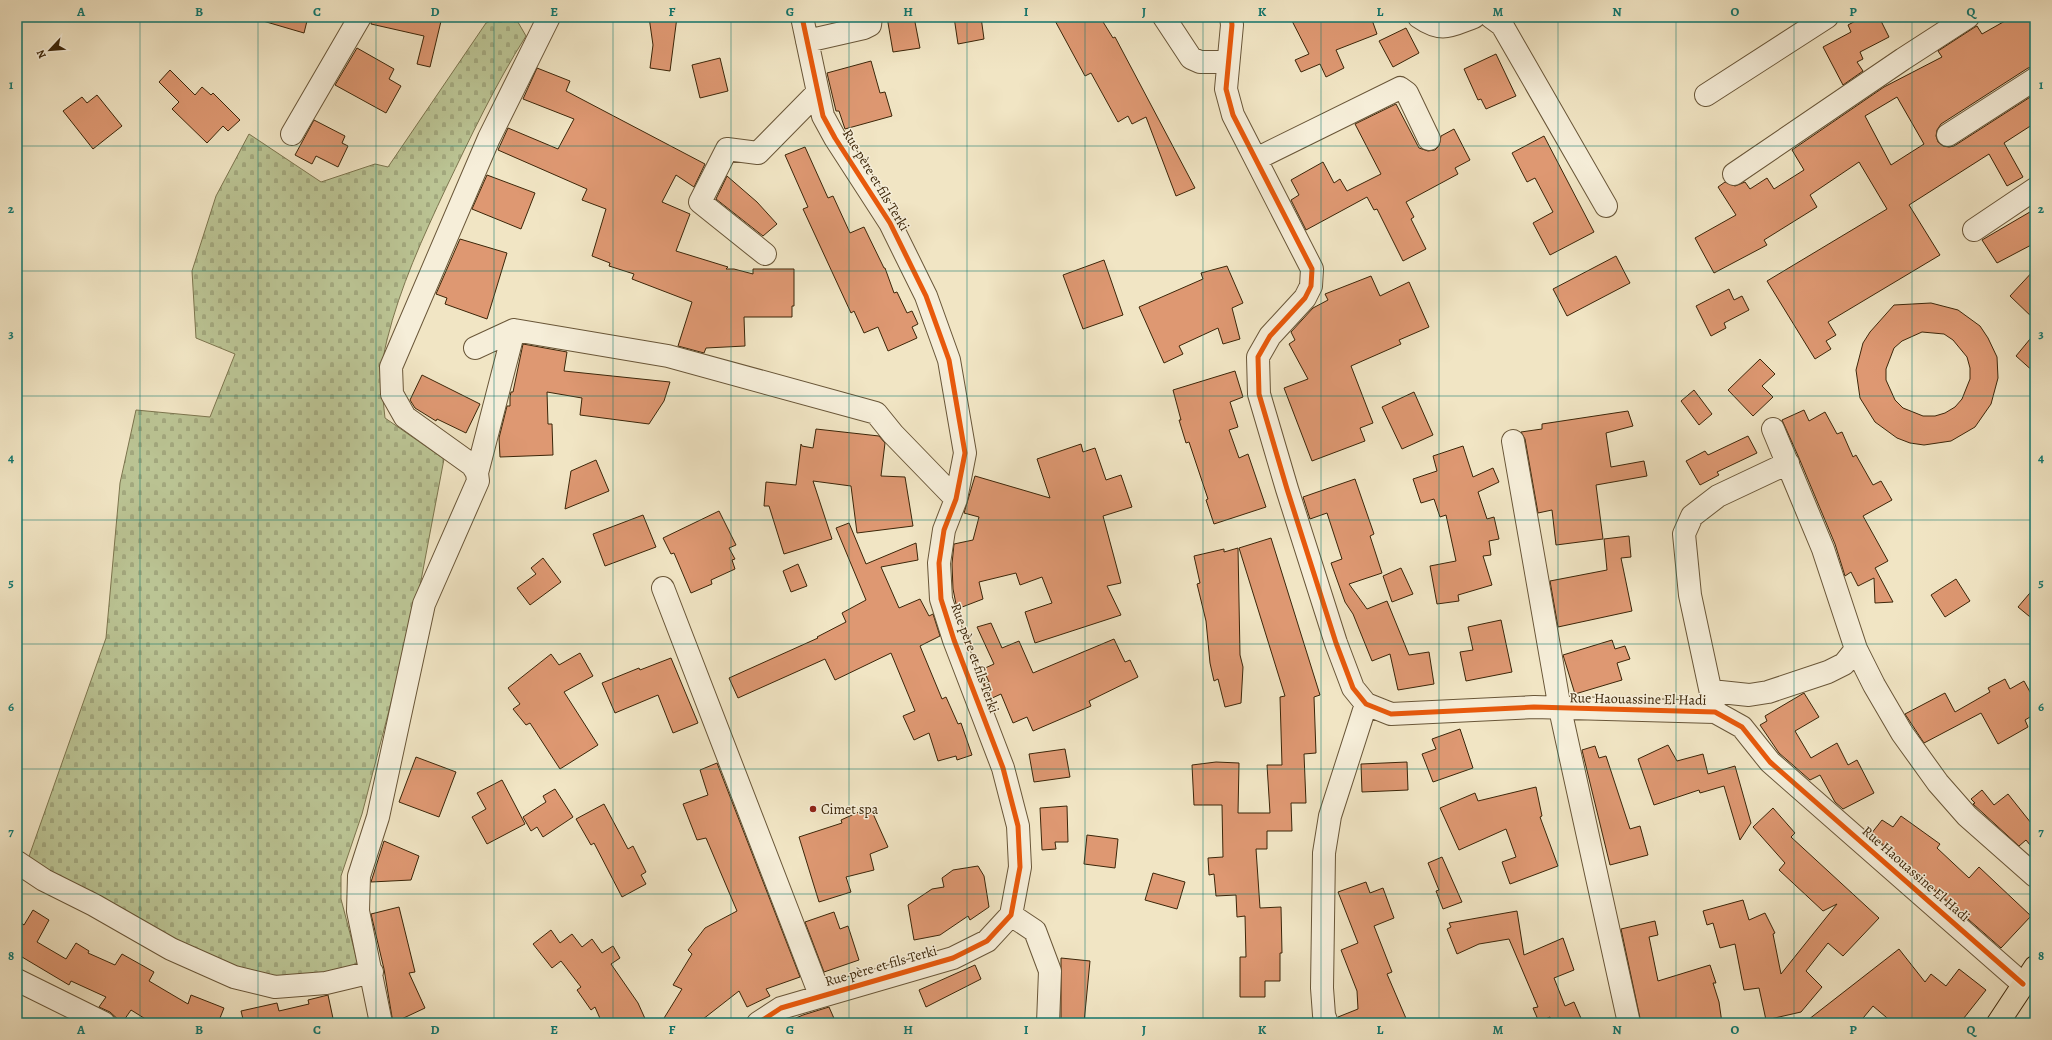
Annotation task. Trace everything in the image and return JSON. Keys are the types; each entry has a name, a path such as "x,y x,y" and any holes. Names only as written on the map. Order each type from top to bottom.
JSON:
{"main road":[{"path":"1998,1023 2035,966"}],"street":[{"path":"292,134 360,17"},
{"path":"478,473 472,465 405,417 392,394 391,367 488,138 549,17"},
{"name":"Rue père et fils Terki","path":"758,1023 780,1008 820,995 953,958 987,941 1011,915 1020,867 1018,826 1003,768 954,640 941,600 939,563 944,530 956,499 965,454 949,360 926,296 890,224 835,138 823,116 802,17"},
{"path":"807,40 864,28 870,25 871,17"},
{"path":"1164,17 1191,58 1200,62 1228,62"},
{"path":"1231,17 1232,25 1226,89 1231,108 1312,269 1312,286 1305,298 1270,336 1258,357 1259,394 1287,489 1336,642 1353,688 1366,704 1330,816 1324,853 1322,988 1326,1023"},
{"path":"1419,17 1429,24 1440,28 1474,17"},
{"path":"1491,17 1502,24 1606,206"},
{"path":"1706,95 1827,17"},
{"path":"1734,174 1902,59 1968,17"},
{"path":"1948,135 2035,79"},
{"path":"1256,159 1400,88 1407,92 1429,139"},
{"path":"765,254 700,202 727,149 758,153 817,93"},
{"path":"1974,230 2035,189"},
{"path":"381,1023 372,972 358,912 359,876 378,817 424,604 478,481 478,473 514,330"},
{"path":"475,348 514,330 668,356 876,413 893,434 956,499"},
{"path":"1773,429 1823,548 1856,649 1874,685 1902,733 1938,783 1968,816 2035,876"},
{"path":"1513,441 1560,709 1629,1023"},
{"path":"1715,712 1690,595 1684,534 1692,516 1718,496 1788,463"},
{"path":"663,588 820,995"},
{"path":"1711,691 1749,695 1768,692 1828,672 1844,664 1856,649"},
{"name":"Rue Haouassine El Hadi","path":"1366,704 1391,714 1534,707 1560,709 1715,712 1742,727 1770,762 2023,984"},
{"path":"17,862 44,880 94,905 171,949 234,977 275,987 326,983 372,972"},
{"path":"1011,915 1035,931 1050,971 1048,1023"},
{"path":"17,980 104,1023"}],"green space":[{"path":"501,17 515,17 526,36 484,111 446,188 421,244 398,301 383,359 382,388 385,418 444,459 416,607 362,814 341,876 341,899 359,968 300,984 247,975 26,865 106,638 120,483 136,410 210,417 235,354 196,338 192,271 216,196 249,134 321,182 375,164 388,167 486,23"}],"building":[{"path":"263,17 308,17 304,33 263,21"},
{"path":"372,17 442,17 430,67 417,64 424,36 371,24"},
{"path":"649,17 677,17 670,71 650,68 653,45"},
{"path":"887,17 914,17 920,48 893,52"},
{"path":"954,17 981,17 984,39 958,44"},
{"path":"1053,17 1100,17 1113,38 1115,37 1195,188 1176,196 1146,117 1132,124 1128,116 1118,122 1091,73 1085,76"},
{"path":"1290,17 1371,17 1377,34 1336,50 1344,68 1326,77 1320,64 1301,72 1295,60 1309,54"},
{"path":"1863,17 1879,17 1889,37 1860,52 1863,59 1857,62 1863,71 1843,85 1823,47 1851,32 1848,25"},
{"path":"2012,17 2035,17 2035,67 2028,68 1941,124 1937,130 1936,136 1938,142 1943,146 1954,146 2035,94 2035,123 2004,143 2023,177 2007,186 1989,154 1909,205 1940,255 1828,322 1836,335 1826,341 1831,349 1815,359 1767,281 1887,209 1859,162 1810,195 1817,207 1764,240 1767,245 1714,273 1695,238 1736,215 1718,187 1725,182 1735,186 1745,182 1750,189 1767,178 1774,189 1804,170 1792,150 1884,87 1942,57 1938,51 1975,27 1977,26 1982,34","holes":["1897,97 1924,144 1891,165 1865,116"]},
{"path":"1406,28 1419,53 1393,67 1379,41"},
{"path":"357,48 394,69 389,79 401,86 386,113 335,85"},
{"path":"1496,54 1516,96 1486,109 1481,99 1478,100 1464,69"},
{"path":"720,58 728,91 700,98 692,65"},
{"path":"871,61 880,93 885,92 892,116 845,129 839,111 836,111 827,73"},
{"path":"537,68 570,81 566,91 705,164 694,187 676,175 662,202 690,214 676,251 728,267 726,269 734,269 753,274 753,269 794,269 794,306 792,306 792,317 744,317 745,346 706,348 704,353 678,346 692,302 632,279 634,274 609,266 610,263 592,256 606,209 582,200 587,189 498,150 508,128 558,149 574,119 523,99"},
{"path":"170,70 195,95 202,87 211,95 213,93 240,120 228,131 223,126 207,143 172,109 179,102 159,82"},
{"path":"97,95 122,126 93,149 63,111 82,97 87,103"},
{"path":"1396,104 1419,148 1428,151 1435,150 1439,146 1441,136 1454,129 1470,160 1455,168 1458,174 1406,202 1414,217 1411,219 1426,249 1403,261 1377,209 1374,210 1367,197 1306,230 1291,200 1299,195 1291,180 1323,162 1334,183 1340,179 1347,191 1381,174 1355,124"},
{"path":"314,120 345,136 342,143 348,146 338,167 316,156 312,164 295,155"},
{"path":"1544,136 1594,232 1550,255 1533,223 1553,212 1535,178 1527,182 1512,153"},
{"path":"805,147 828,198 833,196 850,233 864,227 885,268 894,293 897,292 907,313 912,311 918,324 912,327 917,338 888,351 878,327 864,333 854,311 851,313 803,209 808,207 785,155"},
{"path":"487,175 535,193 521,229 472,209"},
{"path":"727,176 757,202 777,224 763,236 716,199"},
{"path":"2035,209 2035,243 1997,263 1982,240"},
{"path":"460,239 507,253 487,319 445,304 447,298 436,294"},
{"path":"1616,256 1630,283 1567,316 1553,289"},
{"path":"1104,260 1123,315 1083,329 1063,275"},
{"path":"1227,266 1243,303 1232,308 1240,339 1223,344 1218,328 1179,346 1183,354 1164,363 1139,307 1203,279 1201,273"},
{"path":"2035,269 2035,320 2010,296"},
{"path":"1371,276 1380,296 1409,282 1429,327 1399,340 1401,344 1351,366 1373,423 1360,428 1365,441 1312,461 1284,388 1308,379 1289,344 1295,340 1291,332 1313,308 1328,300 1325,294"},
{"path":"1729,289 1734,300 1742,296 1749,310 1724,323 1726,328 1711,336 1696,306"},
{"path":"1931,303 1958,310 1980,326 1988,338 1997,357 1998,378 1991,404 1975,427 1951,441 1924,445 1910,443 1897,438 1875,422 1860,398 1856,370 1863,343 1870,332 1894,305","holes":["1922,332 1944,334 1953,340 1967,357 1970,368 1970,379 1962,399 1955,407 1945,413 1935,416 1923,416 1903,408 1895,400 1886,380 1886,369 1894,348 1902,341"]},
{"path":"2035,333 2035,373 2016,356"},
{"path":"523,344 567,352 564,371 670,382 664,401 649,424 580,415 582,398 547,392 548,424 552,424 553,455 500,457 499,438 507,406 510,406 511,392 513,392"},
{"path":"1760,359 1775,374 1762,386 1773,397 1753,416 1728,390"},
{"path":"1235,371 1243,397 1230,402 1238,427 1229,430 1239,458 1248,454 1266,507 1214,524 1206,500 1208,499 1189,442 1186,443 1179,420 1181,420 1173,390"},
{"path":"422,375 480,404 466,433 437,419 436,421 415,408 410,400"},
{"path":"1694,390 1712,414 1699,425 1681,401"},
{"path":"1414,392 1433,435 1402,449 1382,407"},
{"path":"1804,410 1809,421 1825,412 1837,434 1842,432 1853,457 1856,455 1873,485 1881,481 1892,500 1863,516 1888,561 1875,568 1893,602 1875,603 1874,578 1858,586 1851,572 1845,576 1835,544 1782,420"},
{"path":"1628,411 1633,426 1606,433 1611,467 1644,461 1647,476 1596,485 1603,539 1556,545 1552,510 1538,513 1525,439 1521,432 1542,429 1542,424"},
{"path":"816,429 879,436 885,443 881,476 905,477 913,526 857,533 851,486 813,481 832,539 784,554 769,506 764,506 766,482 796,485 801,444 802,446 813,448"},
{"path":"1748,436 1757,453 1717,472 1719,475 1700,485 1686,461 1705,451 1708,455"},
{"path":"1081,444 1083,452 1095,448 1106,480 1121,475 1132,507 1103,516 1121,583 1107,586 1121,615 1035,643 1025,612 1052,603 1042,577 1020,585 1016,573 979,582 983,599 957,609 953,589 952,564 954,544 973,540 979,517 964,513 975,476 1050,498 1037,459"},
{"path":"1463,446 1473,477 1493,468 1499,482 1478,492 1487,519 1494,517 1499,539 1489,541 1491,555 1483,556 1492,585 1458,595 1459,601 1437,604 1430,566 1456,561 1446,515 1440,517 1434,499 1421,503 1413,479 1437,471 1433,456"},
{"path":"596,460 609,491 565,509 571,471"},
{"path":"1355,479 1374,534 1370,536 1382,573 1349,584 1367,609 1387,601 1409,655 1429,652 1434,684 1398,690 1390,654 1372,661 1353,614 1345,602 1331,563 1342,559 1327,513 1310,519 1303,497"},
{"path":"719,511 736,545 729,548 735,559 732,560 735,569 711,580 712,584 691,593 674,553 671,554 663,538"},
{"path":"643,515 656,547 605,566 593,534"},
{"path":"849,523 866,564 916,543 918,560 881,567 899,608 920,599 929,616 933,614 940,636 920,646 942,699 946,697 958,724 961,723 972,755 957,760 956,756 938,761 929,733 914,740 903,716 915,711 891,653 835,680 825,659 738,698 729,678 818,638 817,637 846,622 842,613 866,600 836,528"},
{"path":"1629,536 1631,557 1621,558 1632,611 1558,627 1550,581 1607,570 1604,539"},
{"path":"1271,538 1320,695 1314,697 1316,753 1304,754 1306,803 1291,803 1292,831 1267,831 1267,849 1256,849 1260,908 1281,907 1282,953 1280,953 1280,981 1265,981 1265,997 1240,997 1240,957 1246,957 1245,916 1237,917 1236,895 1216,896 1214,874 1209,875 1208,858 1223,857 1222,805 1194,805 1192,765 1216,762 1239,763 1238,813 1270,813 1267,765 1282,765 1280,697 1285,696 1239,548"},
{"path":"1238,548 1240,655 1243,667 1241,703 1225,707 1218,679 1214,681 1210,663 1206,621 1197,584 1200,583 1194,556 1224,549 1224,552"},
{"path":"543,558 561,582 530,605 517,588 536,574 531,568"},
{"path":"798,564 807,586 791,592 783,571"},
{"path":"1401,568 1413,594 1392,602 1383,576"},
{"path":"1956,579 1970,601 1945,617 1931,595"},
{"path":"2035,587 2035,621 2018,607"},
{"path":"1501,620 1512,672 1466,681 1460,652 1473,650 1468,627"},
{"path":"991,623 1002,648 1019,641 1033,673 1114,639 1125,662 1130,660 1138,677 1089,701 1091,706 1033,731 1027,717 1013,723 1001,694 990,699 984,684 989,682 983,669 994,664 977,627"},
{"path":"1612,640 1615,649 1625,646 1630,659 1617,663 1622,680 1575,694 1563,655"},
{"path":"580,653 593,676 564,692 598,745 560,769 530,723 526,725 513,709 520,704 508,688 551,654 559,665"},
{"path":"671,658 698,723 673,733 658,695 615,713 602,683 639,668 640,670"},
{"path":"2005,679 2010,689 2024,681 2035,701 2035,714 2025,720 2028,727 1998,744 1981,713 1924,743 1905,714 1945,693 1955,712 1990,692 1988,688"},
{"path":"1804,693 1819,717 1795,731 1811,758 1837,743 1848,765 1857,760 1874,793 1843,809 1835,802 1820,775 1810,780 1779,753 1760,725 1767,721 1765,716"},
{"path":"1460,729 1473,768 1433,782 1422,754 1436,749 1432,739"},
{"path":"1668,745 1677,761 1703,754 1708,774 1735,766 1751,823 1740,840 1724,786 1700,793 1699,790 1654,805 1638,759"},
{"path":"1595,746 1599,758 1606,756 1630,829 1640,826 1648,855 1610,865 1582,750"},
{"path":"1065,749 1070,777 1034,782 1029,754"},
{"path":"416,757 456,772 439,817 399,802"},
{"path":"1407,762 1408,790 1362,792 1361,764"},
{"path":"717,763 800,977 766,989 770,996 747,1007 739,991 698,1023 661,1023 682,989 673,985 692,954 688,950 705,928 737,911 706,838 697,840 683,804 708,795 700,770"},
{"path":"502,780 525,824 487,844 472,817 486,809 477,793"},
{"path":"1536,787 1542,816 1540,817 1558,866 1510,884 1502,862 1516,857 1506,829 1459,850 1440,808 1475,793 1478,801"},
{"path":"555,789 573,817 543,837 537,827 531,831 523,817 546,802 543,796"},
{"path":"1982,790 1994,805 2008,794 2035,828 2035,851 2026,840 2019,846 1973,804 1975,803 1971,799"},
{"path":"604,804 628,849 633,846 646,872 641,875 646,884 622,897 594,843 591,845 576,819"},
{"path":"1067,806 1068,842 1055,842 1056,849 1042,850 1040,808"},
{"path":"870,807 888,847 870,854 874,870 846,877 851,892 819,902 799,837 842,823 841,820"},
{"path":"1773,808 1795,833 1791,837 1879,918 1843,956 1828,943 1806,971 1822,987 1801,1012 1766,1020 1759,988 1744,990 1735,944 1720,948 1713,923 1707,925 1703,911 1743,900 1749,920 1765,913 1775,933 1773,934 1781,974 1837,904 1823,911 1779,870 1785,863 1753,827"},
{"path":"1901,816 1940,844 1937,848 1969,878 1979,867 2031,916 2001,948 1871,834 1882,820 1893,827"},
{"path":"1087,835 1118,839 1115,868 1084,864"},
{"path":"384,841 419,856 411,880 371,882"},
{"path":"1442,857 1462,902 1443,909 1436,891 1439,890 1428,863"},
{"path":"978,866 984,876 989,907 970,920 968,916 940,935 914,940 908,905 932,889 944,887 942,878 953,870"},
{"path":"1153,873 1185,882 1177,909 1145,900"},
{"path":"1366,882 1370,893 1383,888 1394,918 1374,926 1392,972 1387,974 1408,1023 1339,1023 1338,1017 1358,1009 1357,991 1341,950 1358,943 1338,892"},
{"path":"399,907 415,972 409,973 425,1008 393,1023 384,969 371,914"},
{"path":"33,910 49,920 37,942 66,959 76,943 89,951 88,953 115,965 122,954 154,972 149,981 188,1004 191,995 224,1008 218,1023 152,1023 131,1010 122,1023 110,1012 99,1007 106,997 71,981 69,985 17,954 17,920 24,925"},
{"path":"1517,911 1524,955 1563,938 1574,970 1554,978 1565,1006 1574,1002 1583,1023 1552,1023 1550,1017 1539,1022 1533,1008 1538,1007 1509,939 1479,944 1457,954 1447,929 1451,927 1449,923"},
{"path":"834,912 840,929 848,926 859,960 824,972 805,922"},
{"path":"1655,921 1658,935 1649,937 1658,981 1710,965 1716,983 1713,983 1719,1002 1722,1023 1641,1023 1621,929"},
{"path":"551,930 560,943 572,934 582,947 592,939 602,953 613,946 620,958 611,964 638,1003 647,1023 602,1023 595,1007 591,1010 577,990 581,987 561,961 552,968 533,944"},
{"path":"1899,949 1925,982 1931,974 1946,986 1959,969 1986,990 1960,1023 1893,1023 1873,1006 1859,1023 1804,1023"},
{"path":"1061,958 1090,961 1084,1023 1061,1021"},
{"path":"975,965 981,979 926,1007 919,990"},
{"path":"328,995 334,1023 244,1023 241,1011 277,1003 279,1011 309,1004 308,1000"},
{"path":"829,1007 836,1023 784,1023 803,1015"}],"cycle path":[{"path":"758,1023 781,1008 953,958 987,941 1011,915 1020,867 1018,826 1003,768 954,640 941,599 939,563 944,530 956,499 965,453 949,360 926,296 890,223 835,138 823,116 802,17"},
{"path":"1231,17 1232,25 1226,89 1233,115 1312,269 1311,286 1305,298 1270,336 1258,357 1259,394 1287,489 1336,643 1353,688 1366,704 1391,714 1534,707 1715,712 1742,727 1770,762 2023,984"}],"place":[{"name":"Cimet spa","path":"813,809"}]}
